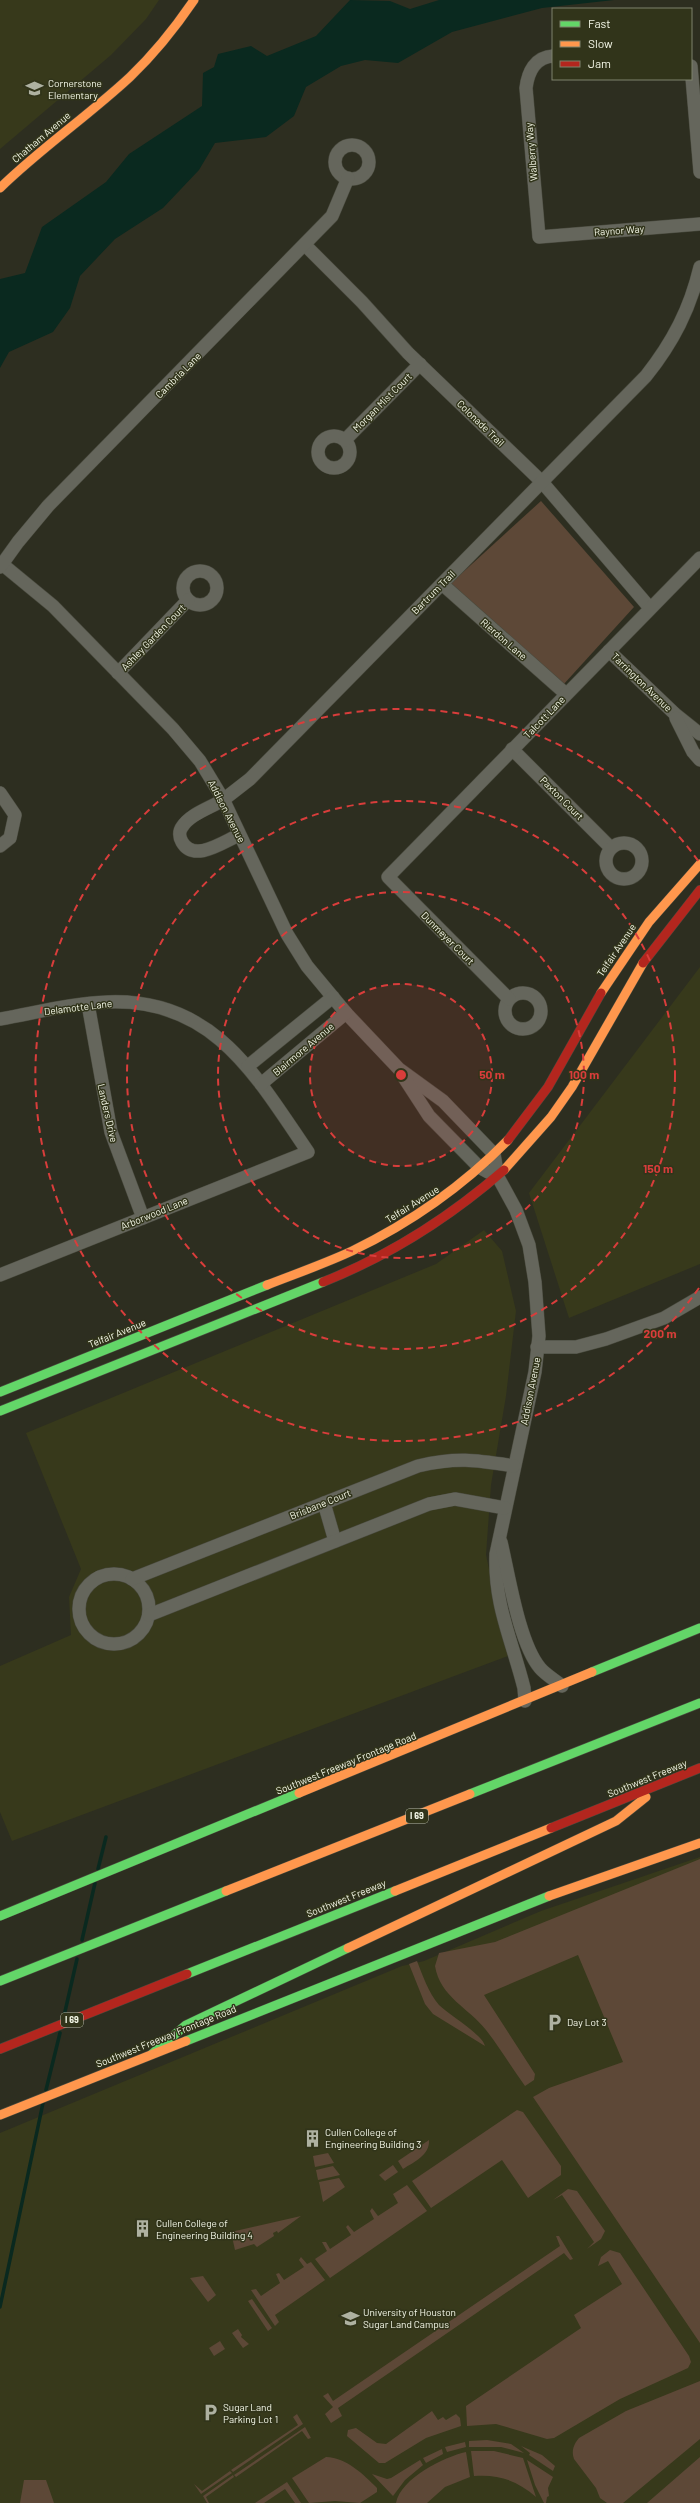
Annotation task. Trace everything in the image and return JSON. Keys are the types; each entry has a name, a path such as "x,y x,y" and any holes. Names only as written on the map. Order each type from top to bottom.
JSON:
{"main road":[{"name":"Chatham Avenue","path":"0,188 18,170 111,93 148,60 175,28 194,0"},
{"name":"Telfair Avenue","path":"0,1392 351,1251 394,1230 433,1206 464,1183 494,1154 526,1119 556,1073 606,986 644,928 700,864"},
{"path":"0,1411 359,1268 403,1245 444,1220 498,1177 543,1128 572,1088 637,974 662,936 700,890"},
{"name":"Southwest Freeway Frontage Road","path":"0,1916 700,1628"},
{"name":"I 69","path":"0,1981 700,1703"},
{"name":"Southwest Freeway","path":"0,2049 700,1768"},
{"path":"152,2054 186,2025 616,1821 664,1783"},
{"name":"Southwest Freeway Frontage Road","path":"0,2115 543,1898 700,1843"}],"street":[{"name":"Walberry Way","path":"539,237 526,88 531,69 537,62 552,56"},
{"path":"692,78 700,172"},
{"name":"Cambria Lane","path":"1,566 48,506 332,216 348,178"},
{"name":"Raynor Way","path":"539,237 700,224"},
{"name":"Colonade Trail","path":"305,245 420,364 542,482 650,608"},
{"name":"Bartrum Trail","path":"239,835 204,851 193,852 185,846 180,838 181,828 190,819 223,799 250,779 646,376 664,354 686,314 700,267"},
{"name":"Morgan Mist Court","path":"345,440 420,364"},
{"name":"Talcott Lane","path":"388,877 650,608 698,563"},
{"name":"Addison Avenue","path":"1,566 53,606 200,761 223,799 287,934 307,966 346,1013 399,1070 428,1116 479,1167 498,1177"},
{"name":"Rierdon Lane","path":"442,584 566,694"},
{"name":"Ashley Garden Court","path":"118,673 188,600"},
{"name":"Tarrington Avenue","path":"609,650 674,714 700,734"},
{"name":"Tarrington Avenue","path":"674,714 693,752 700,760"},
{"name":"Paxton Court","path":"512,749 611,848"},
{"path":"0,793 15,814 10,838 0,846"},
{"name":"Dunmeyer Court","path":"388,877 509,998"},
{"name":"Blairmore Avenue","path":"248,1066 333,997"},
{"name":"Delamotte Lane","path":"0,1019 88,1004 134,1002 159,1007 183,1016 207,1028 228,1044 248,1066 308,1152"},
{"name":"Landers Drive","path":"88,1004 111,1132 143,1218"},
{"name":"Blairmore Avenue","path":"261,1084 346,1013"},
{"name":"Addison Avenue","path":"399,1070 443,1101 494,1154 498,1177 516,1210 529,1245 536,1282 538,1348 535,1372 496,1554 495,1578 498,1599 522,1677 525,1701"},
{"name":"Arborwood Lane","path":"0,1275 308,1152"},
{"path":"538,1348 576,1347 606,1339 664,1318 700,1297"},
{"name":"Brisbane Court","path":"132,1579 418,1466 446,1460 469,1459 514,1466"},
{"path":"149,1615 429,1504 455,1499 505,1508"},
{"path":"324,1503 336,1541"},
{"name":"Addison Avenue","path":"500,1539 518,1613 529,1648 540,1668 562,1686"},
{"path":"116,1574 132,1579 145,1592 149,1604 149,1615 145,1626 138,1635 128,1641 118,1643 96,1638 82,1621 79,1610 80,1599 86,1588 94,1580 105,1575 116,1574"}],"shaded area":[{"name":"Cornerstone Elementary","path":"0,0 159,0 146,19 111,55 0,149"},
{"path":"350,0 390,1 410,9 439,0 614,0 542,8 452,32 398,63 365,60 341,66 306,87 294,116 266,137 215,143 199,170 163,208 115,239 80,276 70,308 53,332 9,352 0,368 0,279 25,273 42,227 106,182 129,154 202,106 203,73 214,67 218,54 251,46 267,56 316,36"},
{"path":"541,501 634,607 563,685 450,584"},
{"path":"700,967 700,1264 569,1318 529,1193"},
{"path":"484,1230 502,1251 516,1311 506,1396 491,1485 486,1555 508,1656 12,1841 0,1812 0,1666 71,1635 69,1597 81,1569 26,1433 436,1264"},
{"name":"University of Houston Sugar Land Campus","path":"700,1857 700,2503 0,2503 0,2133 402,1966 424,1961 541,1911"},
{"path":"700,1859 700,2343 533,2097 549,2088 623,2062 578,1955 484,1995 535,2074 534,2080 525,2086 486,2030 449,1994 443,1986 438,1977 435,1966 439,1953 495,1942"},
{"path":"417,1961 429,1989 439,2005 472,2030 483,2041 485,2046 433,2014 425,2004 409,1964"},
{"path":"517,2110 523,2112 561,2166 561,2175 528,2198 502,2160 431,2208 412,2181"},
{"path":"429,2140 429,2145 424,2154 403,2169 398,2161"},
{"path":"328,2153 334,2163 315,2167 313,2156"},
{"path":"393,2165 398,2172 385,2181 379,2175"},
{"path":"333,2166 340,2175 318,2180 316,2170"},
{"path":"339,2178 345,2187 323,2202 319,2182"},
{"path":"407,2185 427,2211 330,2278 315,2259 327,2251 322,2242 326,2242 330,2249 351,2235 346,2227 348,2225 354,2232 374,2219 370,2211 372,2208 378,2216 398,2203 393,2194"},
{"path":"568,2189 577,2191 605,2231 601,2239 587,2249 594,2242 562,2195 553,2200"},
{"path":"301,2216 278,2233 277,2231 273,2233 274,2236 257,2247 254,2244 235,2250 231,2232"},
{"path":"556,2236 559,2236 573,2259 570,2260 564,2253 338,2408 342,2416 331,2423 325,2414 333,2407 323,2396 328,2393 333,2401 560,2246"},
{"path":"610,2250 620,2253 689,2356 691,2362 688,2368 620,2399 554,2438 547,2439 496,2424 467,2426 466,2406 581,2328 574,2315 622,2284 608,2261 598,2266 601,2257"},
{"path":"301,2257 307,2264 311,2262 325,2280 275,2315 279,2322 275,2326 251,2290 256,2289 261,2296 280,2283 276,2274 279,2273 284,2280 304,2267 299,2260"},
{"path":"203,2276 216,2295 208,2302 190,2278"},
{"path":"252,2299 272,2328 268,2331 248,2301"},
{"path":"238,2329 242,2335 241,2337 249,2344 243,2348 232,2333"},
{"path":"220,2341 225,2349 214,2356 209,2348"},
{"path":"700,2381 700,2439 623,2503 607,2503 600,2498 596,2488 574,2459 574,2447 579,2438 626,2411"},
{"path":"432,2411 438,2420 443,2417 446,2420 456,2414 460,2418 461,2426 426,2438 385,2463 379,2463 347,2436 348,2430 356,2428 377,2443 386,2444"},
{"path":"297,2414 303,2424 233,2472 231,2470 298,2425 293,2417"},
{"path":"305,2427 311,2438 308,2439 302,2431 236,2477 234,2475"},
{"path":"487,2440 511,2444 524,2453 501,2447 469,2447 469,2441"},
{"path":"465,2442 466,2447 447,2452 445,2447"},
{"path":"521,2446 542,2455 555,2466 553,2471 529,2455 530,2453"},
{"path":"442,2449 443,2454 426,2463 423,2458"},
{"path":"471,2451 494,2451 523,2458 536,2497 529,2491 508,2480 492,2476 474,2476"},
{"path":"466,2452 470,2477 445,2487 427,2503 396,2503 406,2485 415,2477 446,2459"},
{"path":"326,2457 341,2460 354,2468 377,2488 377,2492 360,2503 335,2501 309,2503 292,2478"},
{"path":"700,2457 700,2503 647,2503"},
{"path":"420,2460 423,2465 405,2480 393,2496 372,2474 387,2479 391,2478"},
{"path":"527,2460 553,2477 548,2488 549,2496 547,2497 546,2503 544,2503 535,2485"},
{"path":"230,2471 232,2473 201,2494 194,2484 202,2491"},
{"path":"233,2475 234,2477 206,2497 209,2503 207,2503 203,2496"},
{"path":"24,2480 46,2480 54,2503 20,2503"},
{"path":"287,2482 301,2503 295,2503 285,2489 264,2503 255,2503"}],"waterway":[{"path":"98,1869 106,1837"},
{"path":"82,1940 95,1883"},
{"path":"64,2016 77,1959"},
{"path":"46,2090 60,2033"},
{"path":"0,2307 43,2103"}],"traffic: fast":[{"path":"0,1411 323,1282"},
{"path":"0,1392 267,1285"},
{"path":"592,1672 700,1628"},
{"path":"470,1794 700,1703"},
{"path":"0,1916 299,1793"},
{"path":"0,1981 226,1891"},
{"path":"187,1974 395,1891"},
{"path":"186,2041 549,1896"},
{"path":"152,2054 186,2025 348,1948"}],"traffic: slow":[{"path":"0,188 32,159 130,77 164,40 194,0"},
{"path":"601,993 649,922 700,864"},
{"path":"504,1170 551,1117 572,1087 643,963"},
{"path":"267,1285 352,1251 415,1216 473,1173 508,1140"},
{"path":"299,1793 592,1672"},
{"path":"226,1891 470,1794"},
{"path":"348,1948 616,1821 646,1797"},
{"path":"395,1891 551,1828"},
{"path":"549,1896 700,1843"},
{"path":"0,2115 186,2041"}],"traffic: jam":[{"path":"643,963 700,890"},
{"path":"508,1140 548,1087 601,993"},
{"path":"323,1282 372,1260 419,1234 462,1204 504,1170"},
{"path":"551,1828 700,1768"},
{"path":"0,2049 187,1974"}],"place":[{"name":"Cornerstone Elementary","path":"35,89"},
{"name":"Day Lot 3","path":"554,2022"},
{"name":"Cullen College of Engineering Building 3","path":"312,2138"},
{"name":"Cullen College of Engineering Building 4","path":"143,2229"},
{"name":"University of Houston Sugar Land Campus","path":"350,2318"},
{"name":"Sugar Land Parking Lot 1","path":"210,2413"}]}
